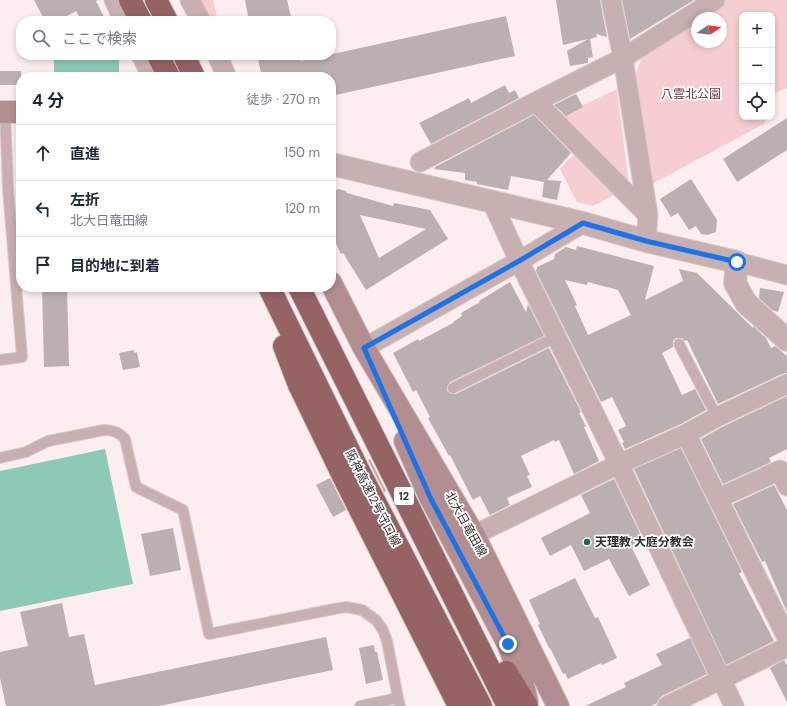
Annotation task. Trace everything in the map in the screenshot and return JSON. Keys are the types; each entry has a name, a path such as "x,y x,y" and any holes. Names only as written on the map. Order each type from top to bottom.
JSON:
{"highway":[{"path":"130,0 138,16"},
{"path":"156,0 164,16"},
{"path":"160,60 166,72"},
{"path":"186,60 192,72"},
{"path":"264,292 299,385 458,706"},
{"name":"阪神高速12号守口線","path":"271,292 360,473 481,706"},
{"name":"12","path":"302,292 508,706"},
{"path":"446,581 527,706"}],"main road":[{"name":"北大日竜田線","path":"336,292 364,348 430,497 508,644 524,684 527,706"},
{"name":"北大日竜田線","path":"364,348 474,535 558,706"}],"street":[{"path":"114,0 122,16"},
{"path":"190,0 198,16"},
{"path":"610,0 623,58 648,215 646,241"},
{"path":"420,162 623,58 715,0"},
{"path":"144,60 150,72"},
{"path":"219,60 225,72"},
{"path":"536,102 648,215"},
{"path":"336,165 583,223 646,241 787,275"},
{"path":"492,202 734,706"},
{"path":"364,348 519,261 583,223"},
{"path":"737,262 735,283 746,303 787,340"},
{"path":"474,535 787,384"},
{"path":"686,434 787,638"},
{"path":"719,498 780,470 787,486"},
{"path":"667,706 787,647"}],"lane":[{"path":"9,112 8,190 16,285"},
{"path":"0,360 22,357 17,292"},
{"path":"453,388 556,337"},
{"path":"679,344 716,418"},
{"path":"0,458 26,452 48,441 104,430 112,430 121,435 125,440 136,487 183,510 209,634 334,608 362,610 376,620 384,630 387,640 399,702 360,706"}],"green space":[{"path":"194,0 213,0 217,16 202,16"},
{"name":"八雲北公園","path":"723,0 787,0 787,88 775,93 775,12 739,12 739,120 765,120 764,124 652,184 635,75 645,50 691,21 691,48 727,48 727,12 704,12"},
{"path":"617,89 630,194 560,116"},
{"path":"579,149 621,191 593,206 577,202 560,169"}],"shaded area":[{"path":"54,60 119,60 119,72 54,72"},
{"path":"105,449 133,584 0,611 0,471"}],"building":[{"path":"34,0 98,0 96,1 104,16 79,16 76,11 67,16 42,16"},
{"path":"245,0 287,0 291,16 248,16"},
{"path":"556,0 600,0 607,37 596,34 597,37 590,39 593,57 588,58 588,63 570,66 567,51 588,39 563,45"},
{"path":"622,0 694,0 630,39"},
{"path":"506,16 515,56 336,95 336,72 261,72 258,60 336,60 336,53"},
{"path":"0,71 21,71 16,72 16,85 0,85"},
{"path":"505,85 509,93 515,90 519,98 431,144 419,123 469,98 471,103"},
{"path":"576,94 583,107 566,116 554,105"},
{"path":"534,115 571,153 547,180 561,181 557,200 542,197 544,182 511,176 508,190 465,180 465,173 434,169 435,167"},
{"path":"787,118 787,150 737,182 723,159"},
{"path":"691,179 717,220 716,232 707,235 701,234 696,226 689,230 678,213 671,217 660,199"},
{"path":"338,189 393,206 394,203 430,210 448,239 366,290 343,253 341,254 336,244 336,191","holes":["360,215 426,229 379,258"]},
{"path":"577,246 654,266 645,300 683,281 679,269 697,273 753,328 753,326 766,338 771,348 775,346 787,356 787,373 718,404 687,340 685,341 682,338 676,338 673,341 673,347 662,353 682,395 695,389 706,410 681,424 625,449 622,443 624,442 618,430 626,426 612,397 601,402 536,271 537,267 554,259 555,254 566,247 576,250","holes":["565,280 587,285 588,282 618,290 631,315 588,335 575,306 577,305"]},
{"path":"510,282 526,312 528,304 544,336 450,382 447,387 447,391 452,394 456,394 549,348 581,412 579,413 586,426 584,427 599,461 574,474 559,440 555,442 554,440 521,456 530,475 527,476 532,487 507,498 510,505 490,515 480,496 473,500 450,455 449,456 428,418 430,417 416,390 413,392 393,353 418,339 419,341 453,323 462,316 461,313"},
{"path":"760,288 784,292 778,312 772,310 759,298"},
{"path":"42,292 67,292 69,366 44,367"},
{"path":"134,350 134,353 137,352 140,367 123,370 119,353"},
{"path":"787,396 787,449 769,458 771,462 723,484 701,439 722,427"},
{"path":"681,448 742,572 739,573 774,641 726,665 634,469"},
{"path":"370,459 386,491 384,492 368,460"},
{"path":"330,478 346,510 333,517 316,485"},
{"path":"614,479 644,542 632,548 650,585 629,596 609,559 584,571 571,545 550,556 541,538 590,513 581,495"},
{"path":"774,485 787,510 787,612 765,561 762,562 733,504"},
{"path":"173,528 181,570 150,576 141,534"},
{"path":"575,578 595,618 598,617 617,658 602,665 601,663 568,679 565,673 563,674 549,648 538,625 540,624 529,600"},
{"path":"62,603 69,637 84,634 95,685 326,637 333,670 159,706 6,706 0,678 0,652 28,646 20,612"},
{"path":"690,638 707,674 662,696 657,703 651,706 585,706 626,687 624,683 662,665 656,654"},
{"path":"374,645 383,680 366,684 359,648"},
{"path":"784,660 787,665 787,702 770,668"}],"place":[{"name":"天理教 大庭分教会","path":"587,542"}],"route":[{"path":"508,644 430,497 364,348 519,261 583,223 646,241 737,262"}]}
